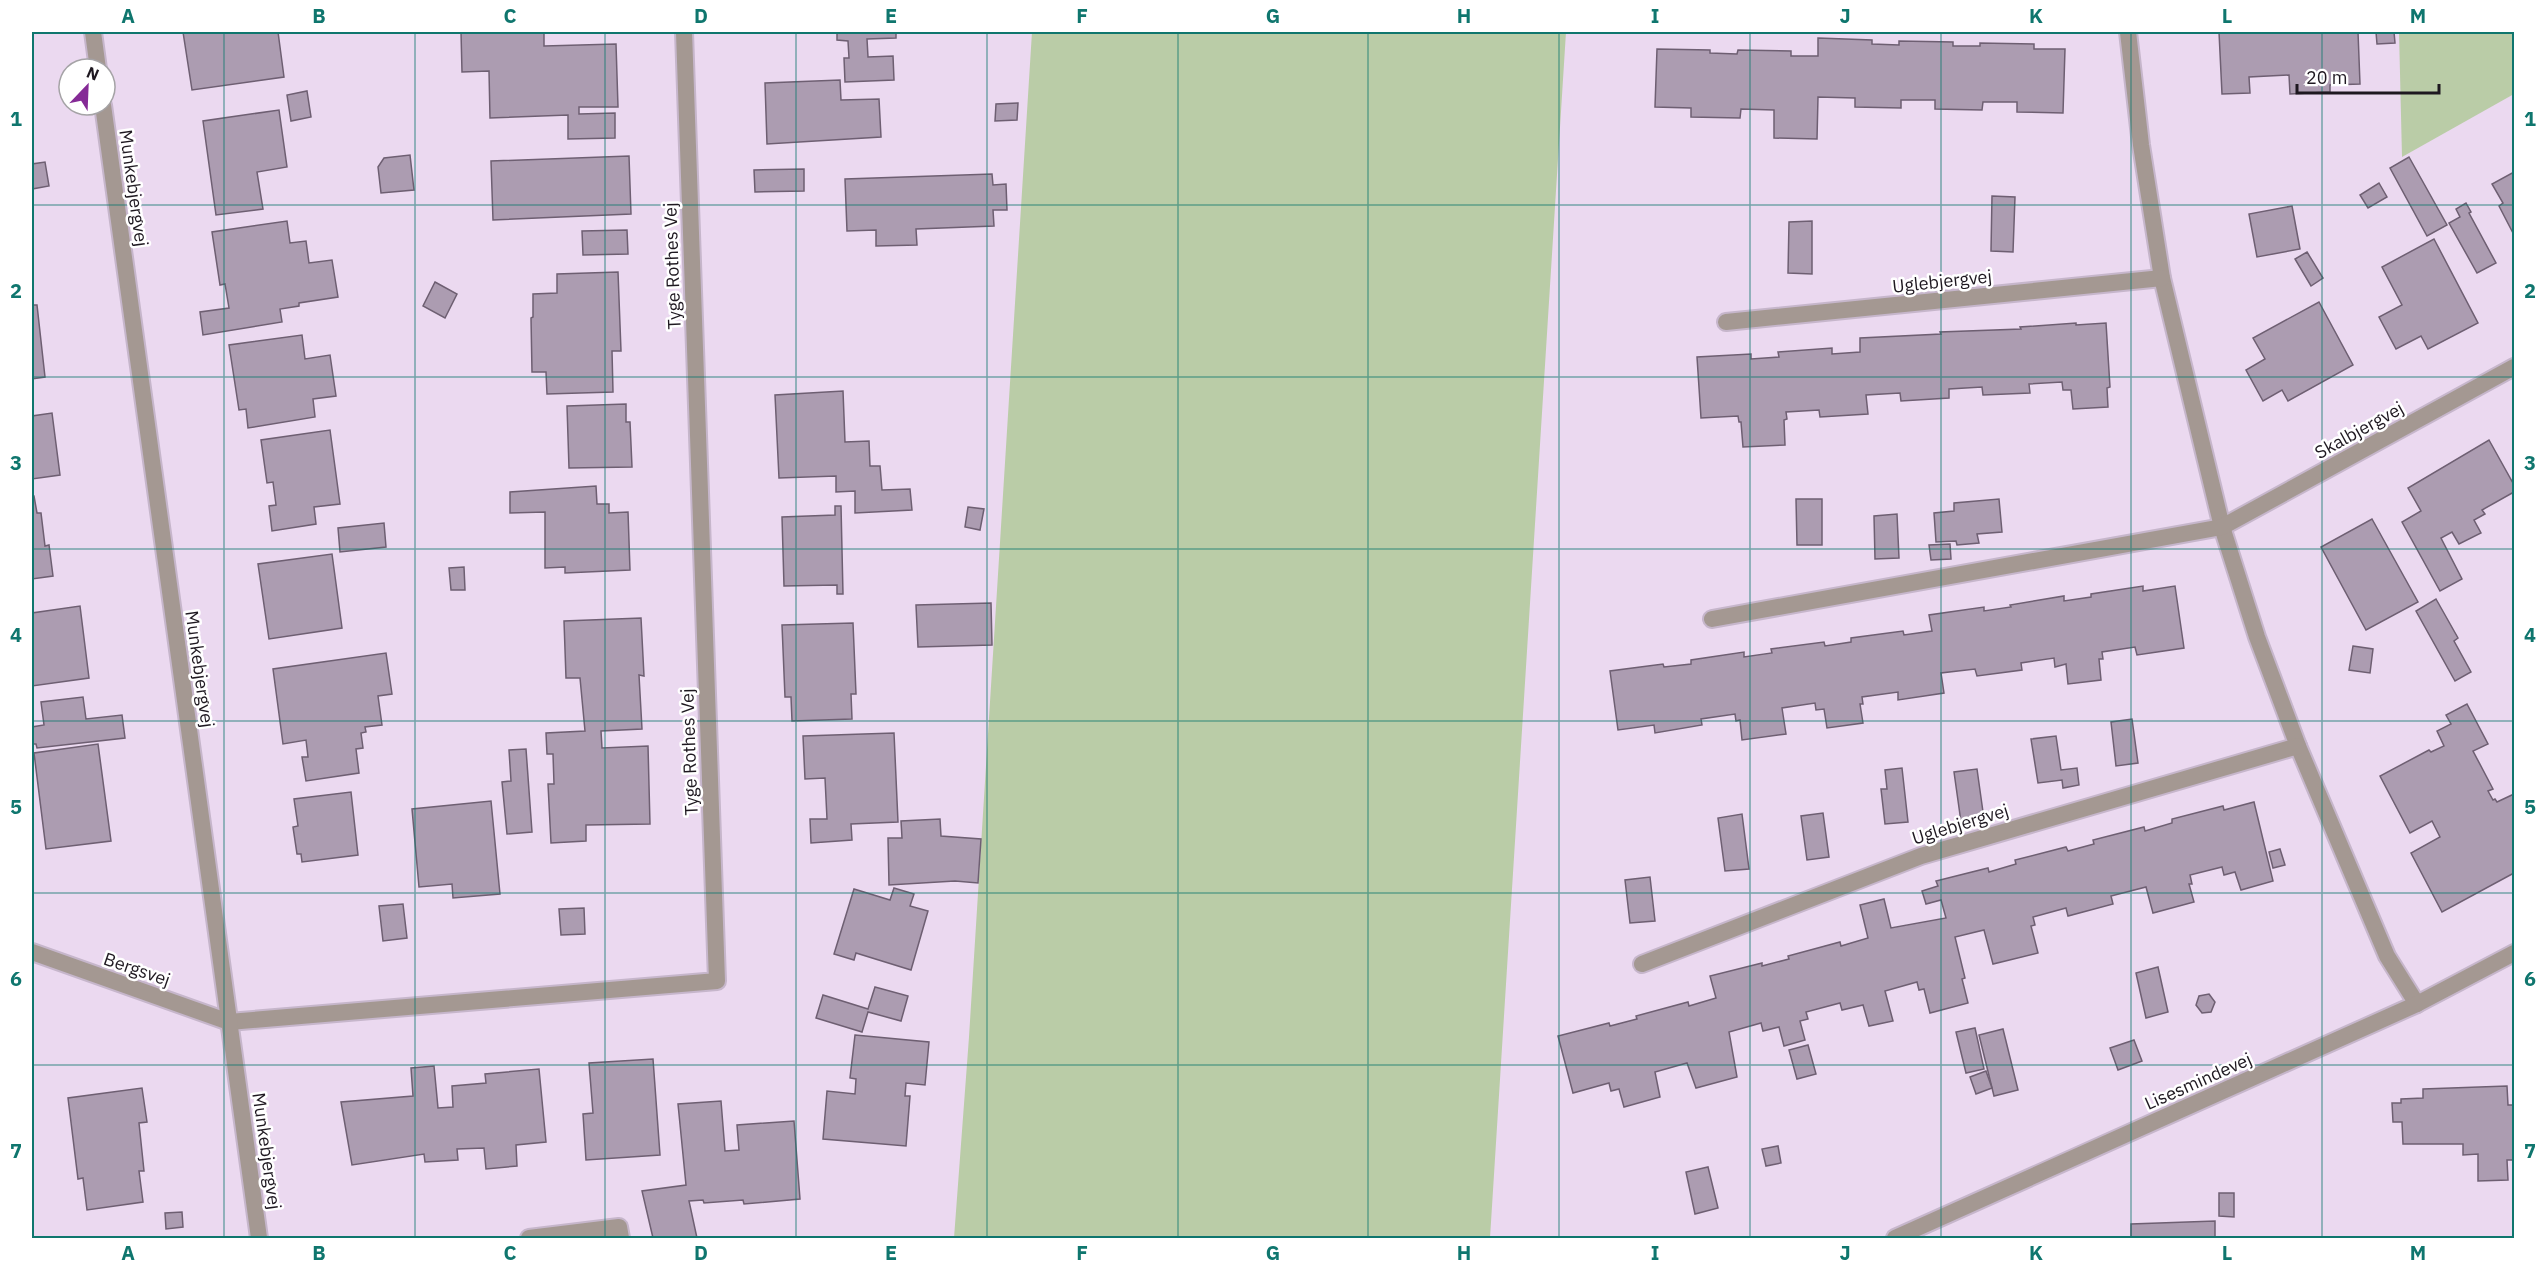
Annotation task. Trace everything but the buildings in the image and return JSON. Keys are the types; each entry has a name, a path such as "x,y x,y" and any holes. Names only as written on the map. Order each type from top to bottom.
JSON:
{"street":[{"path":"93,32 96,57"},
{"name":"Tyge Rothes Vej","path":"229,1022 717,981 684,32"},
{"path":"2128,32 2141,145 2162,278 2222,527 2257,637 2298,746 2387,956 2418,1004"},
{"name":"Munkebjergvej","path":"105,117 259,1239"},
{"name":"Uglebjergvej","path":"1726,322 2162,278"},
{"name":"Skalbjergvej","path":"2222,527 2514,367"},
{"path":"1712,619 2222,527"},
{"name":"Uglebjergvej","path":"1642,964 1921,856 2298,746"},
{"name":"Bergsvej","path":"32,952 229,1022"},
{"name":"Lisesmindevej","path":"1903,1237 2418,1004 2512,959"},
{"path":"529,1239 619,1227 621,1239"}],"green space":[{"path":"1032,32 1566,32 1490,1238 954,1238 969,1037"},
{"path":"2399,32 2514,32 2514,94 2402,157"}]}
